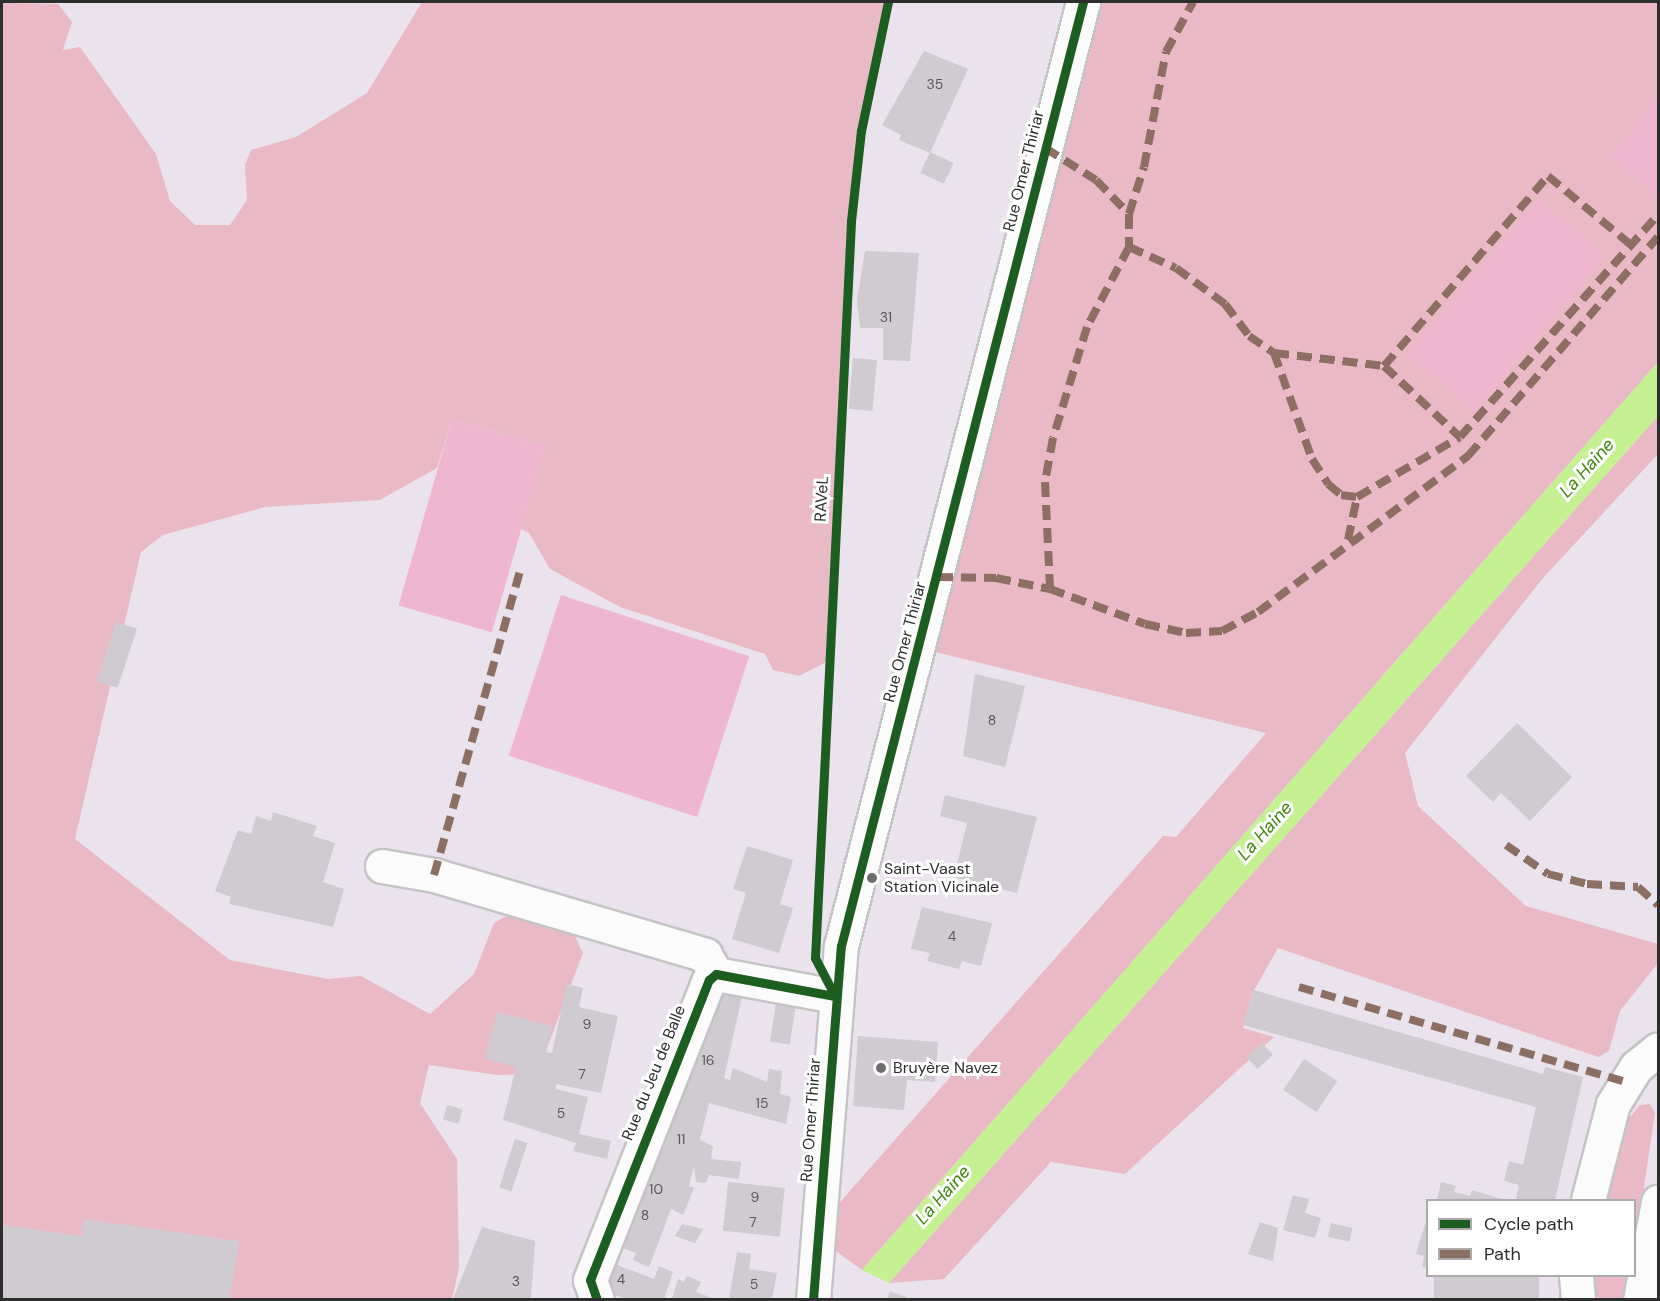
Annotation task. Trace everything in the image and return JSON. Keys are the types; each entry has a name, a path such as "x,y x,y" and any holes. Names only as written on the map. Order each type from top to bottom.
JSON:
{"street":[{"name":"Rue Omer Thiriar","path":"813,1299 835,996 852,894 1083,2"},
{"path":"382,866 434,874 705,955 716,974 835,996"},
{"name":"Rue du Jeu de Balle","path":"597,1299 590,1280 660,1092 716,974"},
{"path":"1588,1199 1613,1104 1636,1067 1659,1049"},
{"path":"1640,1299 1659,1202"},
{"path":"1576,1277 1578,1299"}],"shaded area":[{"path":"422,2 888,2 861,131 851,221 830,660 799,676 773,670 765,654 620,607 550,569 529,533 521,529 545,446 452,419 437,468 380,500 265,507 163,535 141,552 75,839 230,960 328,979 361,976 430,1014 474,974 494,923 528,904 564,914 583,953 537,1074 497,1075 429,1065 420,1103 457,1159 459,1268 452,1299 2,1300 2,3 58,4 72,22 63,50 80,47 156,154 170,201 195,225 230,225 247,200 245,165 251,150 296,137 367,93"},
{"path":"1083,2 1658,2 1658,362 862,1270 833,1249 818,1227 1163,836 1176,837 1266,733 919,648"},
{"path":"1658,98 1658,197 1610,156"},
{"path":"1538,199 1605,256 1475,411 1408,355"},
{"path":"1658,416 1658,454 1543,578 1405,753 1418,806 1526,906 1658,944 1658,963 1620,1011 1609,1051 1598,1057 1278,948 1253,992 1243,1028 1274,1037 1125,1174 1051,1162 944,1279 889,1283"},
{"path":"452,419 545,446 492,632 399,605"},
{"path":"561,595 749,656 697,817 509,756"},
{"path":"1650,1104 1655,1113 1636,1240 1636,1199 1605,1199 1622,1127 1640,1105"},
{"path":"1589,1277 1630,1277 1626,1299 1598,1299"}],"water":[{"name":"La Haine","path":"1658,362 1658,416 889,1283 862,1270"}],"building":[{"path":"924,51 968,69 930,153 899,140 901,135 882,125"},
{"path":"930,152 954,163 944,184 920,173"},
{"path":"865,251 919,253 910,361 883,360 883,328 860,328 857,300"},
{"path":"853,358 877,360 872,411 849,409"},
{"path":"116,622 137,629 118,688 97,681"},
{"path":"975,674 1025,686 1005,767 963,756"},
{"path":"1517,723 1572,777 1530,821 1501,793 1493,802 1466,776"},
{"path":"945,795 1037,817 1017,893 954,877 967,823 940,816"},
{"path":"273,812 317,826 313,836 335,843 323,882 344,889 333,927 229,904 231,897 215,891 238,830 251,834 256,816 271,821"},
{"path":"747,846 793,860 780,904 793,908 779,953 732,939 746,893 733,889"},
{"path":"922,907 992,923 981,966 962,961 959,969 927,961 930,953 911,949"},
{"path":"567,984 583,988 579,1007 618,1016 601,1093 556,1084 556,1089 588,1097 579,1134 611,1141 607,1159 573,1151 576,1143 503,1120 516,1067 485,1059 497,1012 552,1026 546,1052 552,1053"},
{"path":"715,986 743,992 724,1078 730,1080 733,1068 767,1082 769,1069 782,1071 780,1094 791,1097 786,1124 709,1103 700,1140 713,1146 711,1159 741,1162 739,1179 709,1175 706,1183 696,1182 694,1166 689,1186 694,1188 683,1215 671,1209 649,1267 633,1260 636,1253 610,1243 661,1109 676,1113 691,1042"},
{"path":"1254,990 1543,1074 1545,1067 1583,1077 1555,1199 1516,1199 1519,1185 1504,1181 1509,1161 1523,1165 1536,1107 1243,1025"},
{"path":"777,997 797,1000 790,1045 770,1041"},
{"path":"858,1036 938,1042 935,1082 907,1080 904,1110 853,1106"},
{"path":"1262,1043 1273,1055 1258,1069 1247,1057"},
{"path":"1304,1059 1337,1081 1316,1112 1283,1090"},
{"path":"447,1105 462,1109 459,1124 443,1119"},
{"path":"515,1139 527,1143 512,1192 499,1188"},
{"path":"728,1182 785,1188 780,1237 723,1231"},
{"path":"1441,1182 1456,1186 1454,1192 1470,1196 1472,1190 1502,1199 1437,1199"},
{"path":"1293,1195 1309,1199 1305,1213 1321,1218 1315,1238 1283,1230"},
{"path":"84,1219 239,1241 230,1299 2,1299 2,1225 82,1236"},
{"path":"1260,1222 1278,1228 1273,1261 1248,1254"},
{"path":"1331,1223 1352,1228 1349,1242 1328,1237"},
{"path":"682,1224 703,1229 695,1243 675,1236"},
{"path":"1425,1224 1426,1268 1422,1267 1424,1256 1416,1254"},
{"path":"482,1227 535,1241 531,1299 453,1299"},
{"path":"737,1252 751,1254 749,1269 777,1273 772,1299 729,1299"},
{"path":"604,1260 654,1279 659,1266 673,1272 664,1299 628,1299 607,1293"},
{"path":"687,1276 701,1282 696,1292 715,1299 672,1299 678,1279 684,1282"},
{"path":"1434,1277 1539,1277 1539,1299 1434,1299"},
{"path":"890,1291 911,1299 887,1299"}],"marked path":[{"path":"1129,214 1144,167 1166,52 1193,2"},
{"path":"1045,148 1096,180 1129,214 1129,247 1087,327 1053,438 1045,482 1050,589"},
{"path":"1129,247 1176,268 1225,304 1249,336 1274,353 1384,366 1548,176 1631,245"},
{"path":"1274,353 1312,459 1328,484 1341,495 1357,497 1460,437 1658,215"},
{"path":"938,577 996,578 1050,589 1145,624 1186,633 1222,631 1258,612 1468,456 1658,237"},
{"path":"1384,366 1460,437"},
{"path":"1348,540 1357,497"},
{"path":"434,875 520,572"},
{"path":"1506,845 1548,874 1587,884 1638,887 1658,905"},
{"path":"1299,987 1627,1082"}],"cycle path":[{"name":"RAVeL","path":"835,996 815,958 851,221 861,131 888,2"},
{"path":"813,1300 841,946 1083,2"},
{"path":"597,1300 590,1280 709,980 716,974 835,996"}],"place":[{"name":"Saint-Vaast Station Vicinale","path":"872,878"},
{"name":"Bruyère Navez","path":"881,1068"}]}
